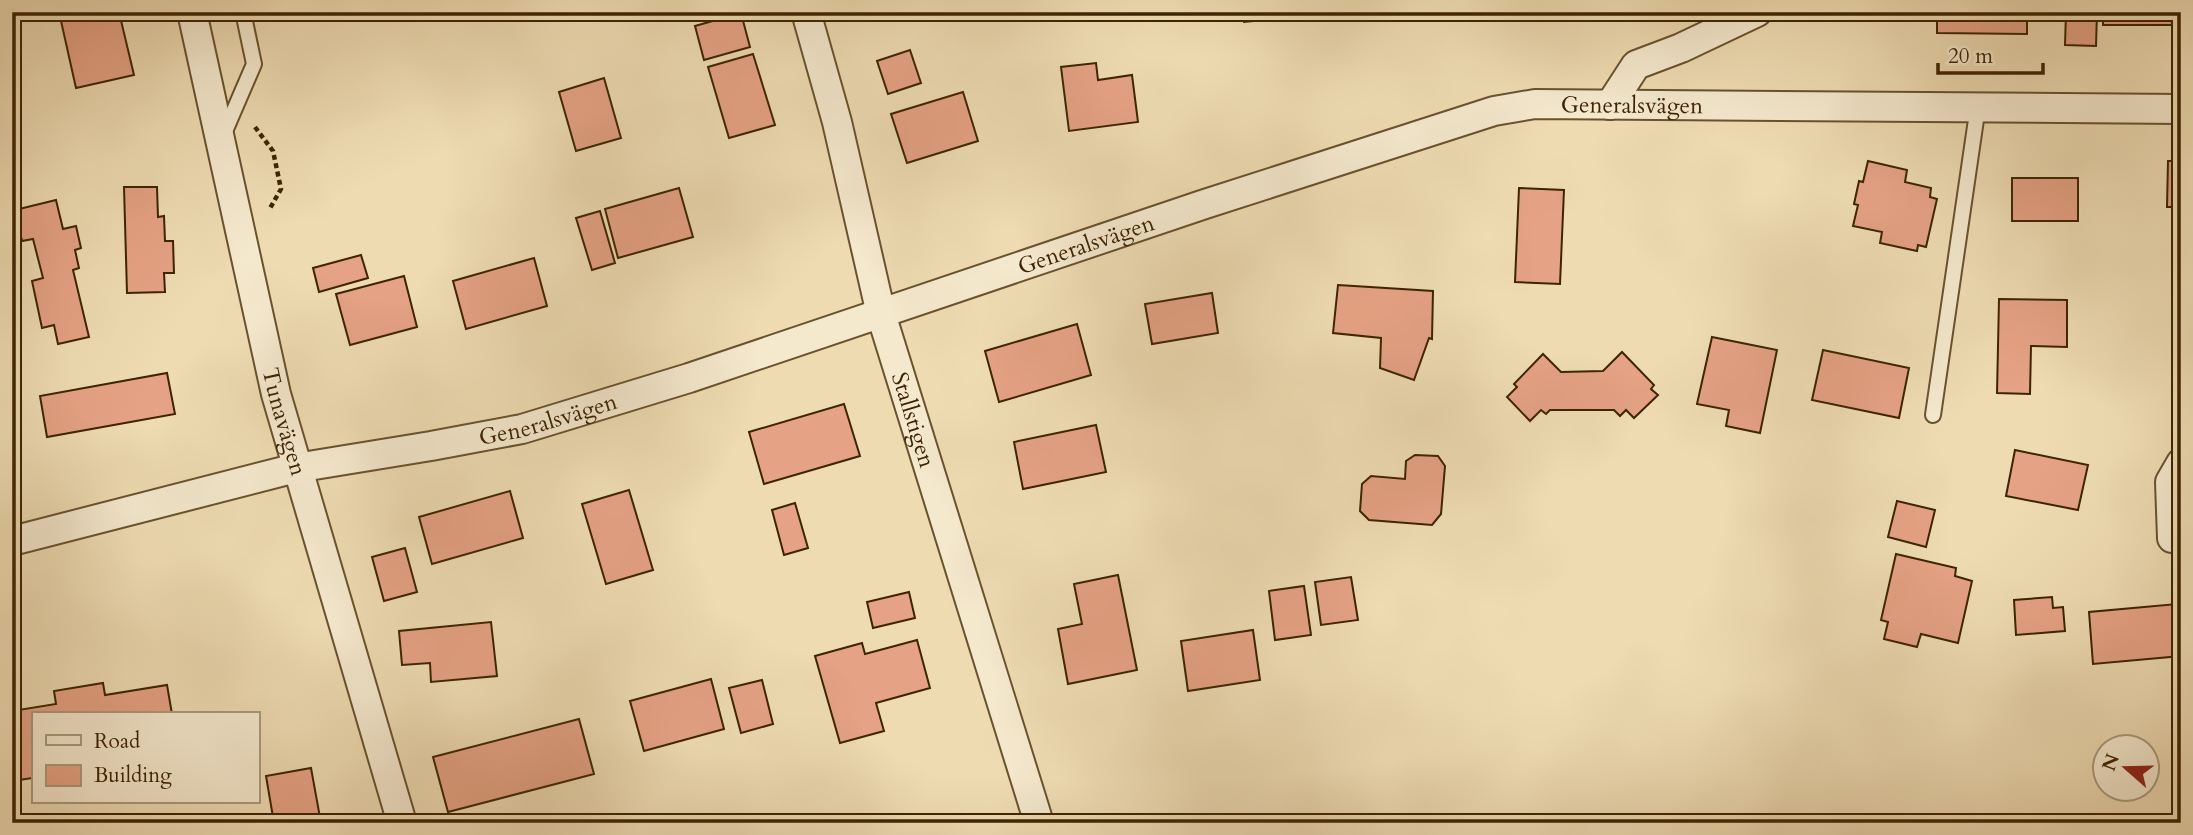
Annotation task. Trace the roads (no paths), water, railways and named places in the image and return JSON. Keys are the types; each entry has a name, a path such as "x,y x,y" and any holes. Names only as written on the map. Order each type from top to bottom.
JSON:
{"street":[{"name":"Tunavägen","path":"192,12 276,394 402,823"},
{"name":"Stallstigen","path":"806,12 837,122 881,314 1039,823"},
{"path":"1610,105 1636,65 1681,48 1757,12"},
{"name":"Generalsvägen","path":"12,541 296,468 522,429 689,378 1205,204 1494,111 1535,104 2181,108"},
{"path":"2172,538 2170,482 2181,463"}],"lane":[{"path":"220,142 254,64 243,12"},
{"path":"1933,415 1978,106"}]}
